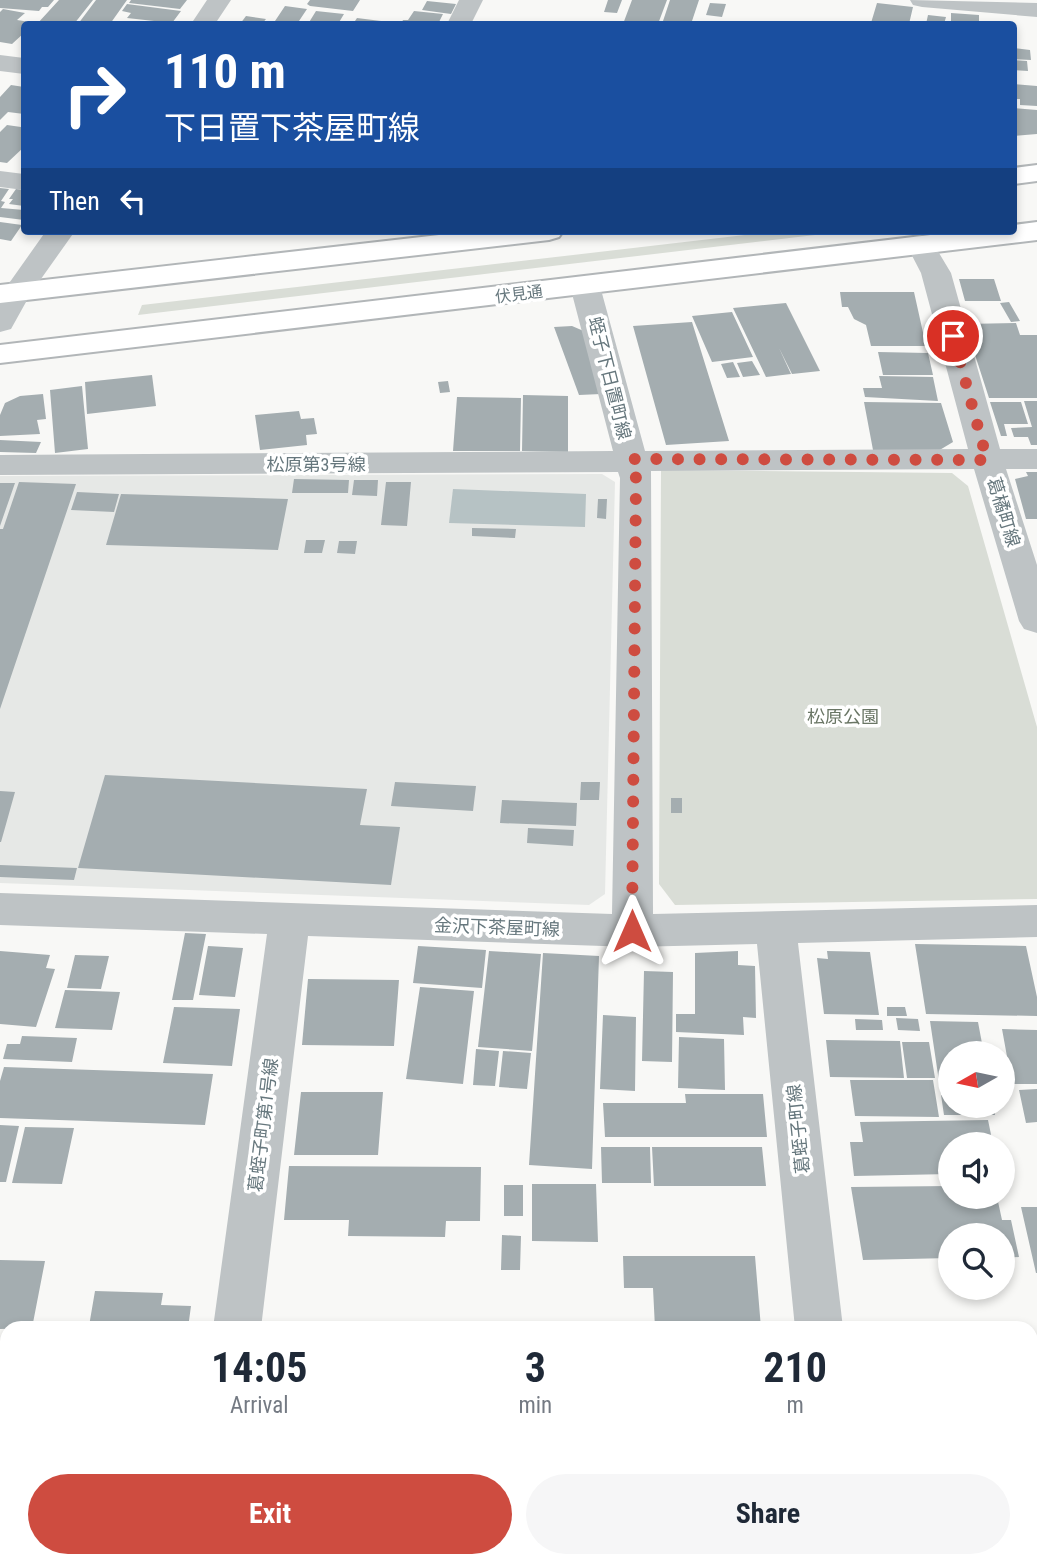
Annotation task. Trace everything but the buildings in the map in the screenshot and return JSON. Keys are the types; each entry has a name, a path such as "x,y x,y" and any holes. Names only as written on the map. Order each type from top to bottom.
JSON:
{"highway":[{"path":"1017,176 1037,173"},
{"name":"伏見通","path":"1017,233 1037,231"},
{"path":"9,293 514,235"},
{"name":"伏見通","path":"0,354 1001,235"}],"street":[{"path":"204,21 219,0"},
{"path":"460,21 471,0"},
{"path":"922,0 1037,10"},
{"path":"0,63 21,66"},
{"path":"0,179 21,182"},
{"path":"0,323 9,293 58,235"},
{"name":"葛橘町線","path":"920,244 936,273 987,460 1037,621"},
{"name":"蛭子下日置町線","path":"585,286 632,459 636,492 632,931"},
{"name":"松原第3号線","path":"0,465 613,463 632,459 1037,459"},
{"name":"金沢下茶屋町線","path":"0,909 632,931 1037,921"},
{"name":"葛蛭子町第1号線","path":"238,1321 289,921"},
{"name":"葛蛭子町線","path":"776,929 819,1321"}],"shaded area":[{"path":"602,474 615,482 605,894 589,905 0,883 0,476"},
{"path":"453,489 586,494 585,527 449,523"}],"green space":[{"path":"746,235 815,235 138,315 142,305"},
{"name":"松原公園","path":"661,470 952,473 968,486 1037,727 1037,899 675,905 659,884"}],"route":[{"path":"632,931 636,478 632,459 987,460 953,336"}]}
